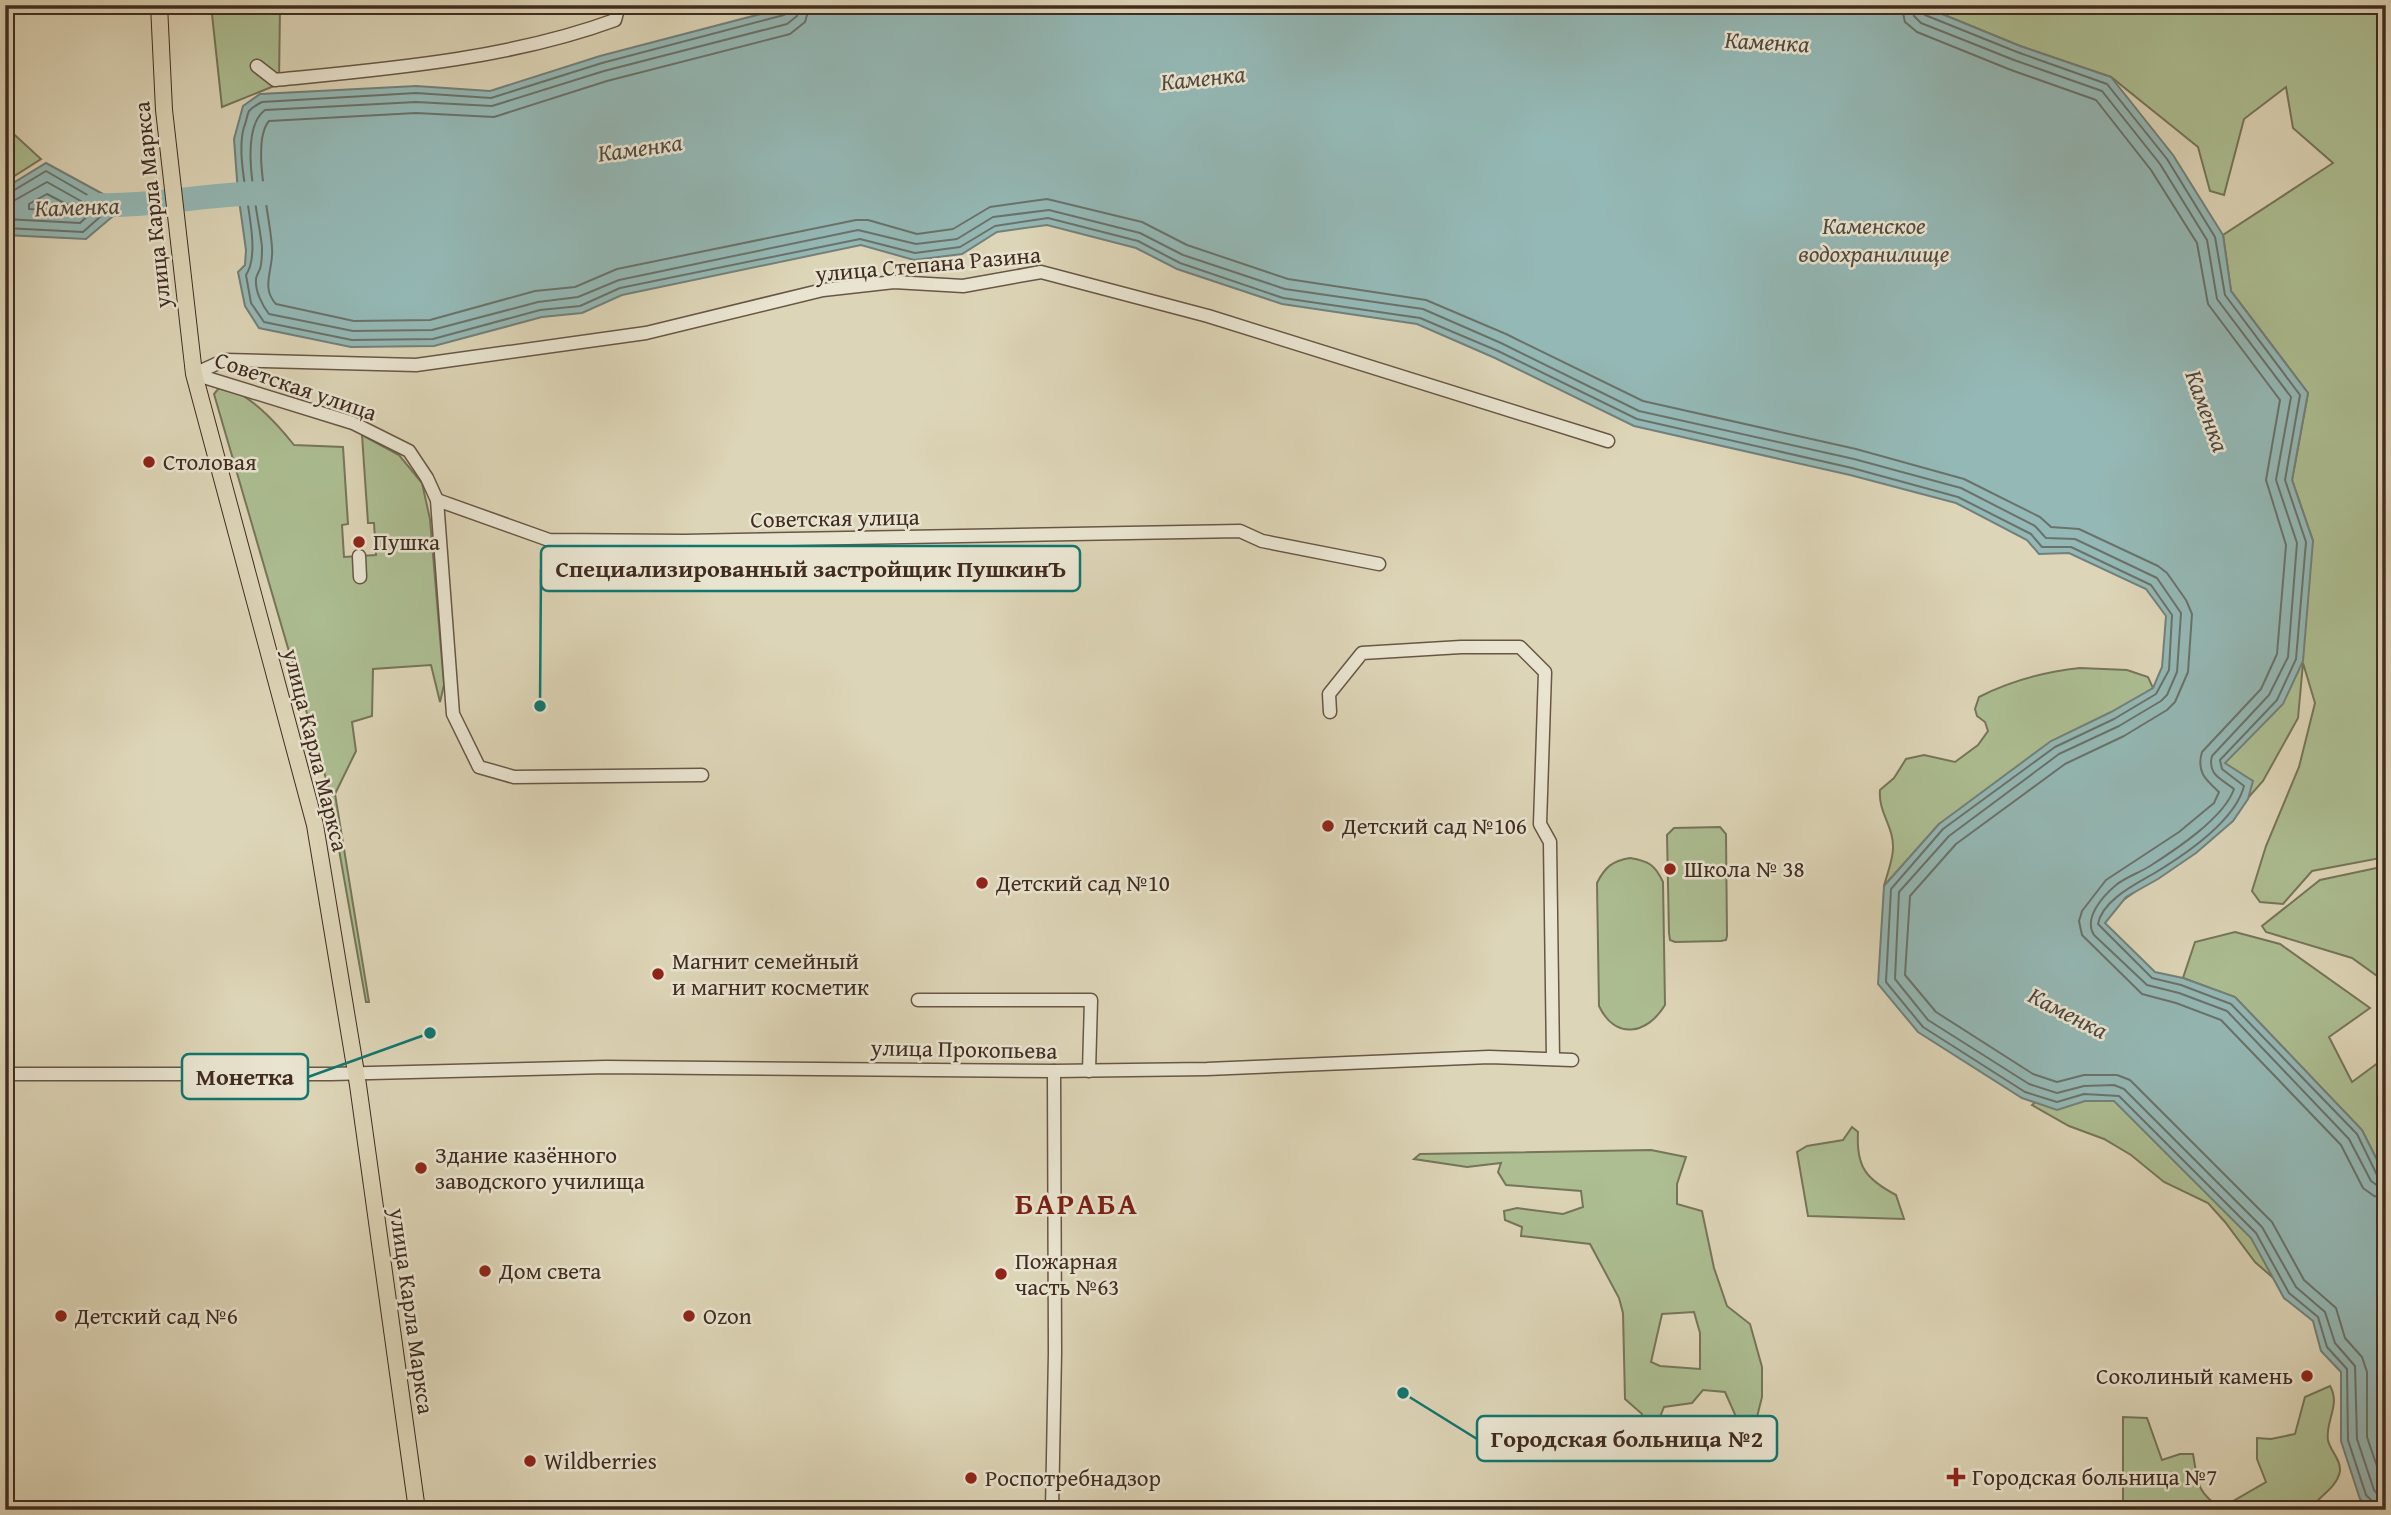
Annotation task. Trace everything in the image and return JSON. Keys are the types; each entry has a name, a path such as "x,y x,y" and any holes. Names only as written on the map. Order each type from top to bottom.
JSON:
{"main road":[{"name":"улица Карла Маркса","path":"159,5 164,110 194,374 315,825 356,1072 417,1510"}],"street":[{"path":"257,66 275,80 417,66 574,36 615,20 619,5"},
{"name":"улица Степана Разина","path":"194,374 225,360 416,365 646,332 822,290 894,282 963,286 1041,272 1208,316 1608,441"},
{"name":"Советская улица","path":"194,374 353,423 409,451 438,500 453,714 479,767 514,777 702,775"},
{"name":"Советская улица","path":"438,500 548,540 684,541 1240,531 1262,541 1379,564"},
{"path":"359,556 360,578"},
{"path":"1330,712 1329,694 1362,653 1461,647 1520,647 1545,672 1540,824 1550,842 1553,1059"},
{"path":"918,1000 1091,1000 1089,1071"},
{"name":"улица Прокопьева","path":"5,1074 606,1067 1089,1071 1207,1069 1489,1057 1572,1060"},
{"path":"1052,1510 1055,1353 1054,1071"}],"green space":[{"path":"211,5 280,5 279,84 222,107"},
{"path":"1920,5 2386,5 2386,857 2312,871 2283,904 2260,902 2252,891 2266,846 2299,767 2315,703 2303,663 2298,718 2263,781 2217,833 2122,901 2313,541 2292,480 2308,393 2231,291 2223,235 2333,163 2293,128 2286,87 2244,119 2224,195 2210,191 2198,147 2111,77 2020,46"},
{"path":"5,126 41,159 5,182"},
{"path":"219,388 229,389 250,401 271,418 294,445 343,447 348,524 342,525 344,557 376,555 374,523 368,523 362,435 399,455 422,483 430,519 444,685 440,702 431,665 373,669 372,716 352,722 356,751 335,794 369,1002 366,1002 327,782 214,394"},
{"path":"2080,668 2127,670 2148,677 2153,688 1939,824 1884,886 1891,862 1893,840 1881,805 1880,790 1894,778 1906,759 1924,755 1955,762 1978,745 1988,731 1975,709 1979,697 2028,678"},
{"path":"1720,827 1726,834 1726,940 1670,940 1667,835 1674,828"},
{"path":"1630,858 1651,865 1663,882 1665,1005 1649,1023 1631,1030 1614,1024 1599,1006 1597,883 1610,866"},
{"path":"2386,866 2384,994 2377,976 2352,958 2266,932 2262,926 2320,880"},
{"path":"2235,932 2280,944 2370,1008 2329,1037 2352,1082 2386,1057 2386,1178 2362,1130 2235,997 2183,978 2195,942"},
{"path":"2102,1083 2247,1222 2287,1290 2255,1262 2208,1203 2164,1182 2131,1155 2104,1139 2069,1126 2032,1105 2039,1099"},
{"path":"1852,1127 1858,1132 1859,1154 1865,1171 1877,1183 1896,1195 1904,1219 1808,1216 1797,1152 1807,1146 1843,1140"},
{"path":"1651,1150 1686,1157 1677,1184 1677,1204 1702,1211 1714,1268 1727,1306 1750,1324 1762,1367 1762,1397 1756,1421 1741,1428 1725,1392 1703,1390 1692,1403 1664,1407 1654,1432 1637,1442 1629,1434 1643,1424 1642,1414 1625,1399 1623,1313 1619,1298 1590,1244 1521,1236 1522,1227 1505,1220 1504,1211 1517,1208 1563,1214 1583,1207 1581,1191 1506,1185 1498,1172 1501,1163 1467,1167 1414,1159 1420,1154","holes":["1694,1312 1700,1333 1700,1369 1660,1366 1651,1362 1662,1314"]},
{"path":"2330,1386 2334,1400 2328,1440 2340,1471 2331,1487 2309,1510 2123,1510 2123,1417 2147,1418 2162,1460 2180,1454 2193,1454 2202,1491 2221,1508 2266,1482 2257,1459 2257,1438 2271,1439 2295,1434 2305,1397"}],"water":[{"name":"Каменское водохранилище","path":"795,5 1920,5 2020,46 2111,77 2173,155 2223,235 2231,291 2308,393 2292,480 2313,541 2303,661 2283,704 2225,763 2253,781 2248,799 2233,821 2196,853 2126,897 2105,923 2155,972 2183,978 2235,997 2362,1130 2386,1178 2386,1510 2371,1510 2360,1499 2341,1441 2341,1372 2321,1351 2313,1321 2284,1298 2251,1238 2114,1101 2085,1101 2057,1110 2022,1098 1918,1032 1878,984 1884,886 1939,824 2051,741 2153,688 2162,667 2166,616 2146,589 2069,553 2039,554 2027,540 1956,503 1850,475 1634,426 1495,358 1417,324 1282,304 1177,269 1136,248 1047,225 997,232 962,254 914,260 861,245 622,295 582,313 542,317 434,346 351,347 259,328 245,306 238,272 245,265 246,250 234,139 243,106 260,94 416,86 490,91 600,56"},
{"name":"Каменка","path":"46,163 125,206 86,239 5,235 5,188"}],"waterway":[{"name":"Каменка","path":"94,205 270,193"}],"place":[{"name":"Столовая","path":"149,462"},
{"name":"Пушка","path":"359,542"},
{"name":"Специализированный застройщик ПушкинЪ","path":"540,706"},
{"name":"Детский сад №106","path":"1328,826"},
{"name":"Школа № 38","path":"1670,869"},
{"name":"Детский сад №10","path":"982,883"},
{"name":"Магнит семейный и магнит косметик","path":"658,974"},
{"name":"Монетка","path":"430,1033"},
{"name":"Здание казённого заводского училища","path":"421,1168"},
{"name":"Дом света","path":"485,1271"},
{"name":"Пожарная часть №63","path":"1001,1274"},
{"name":"Детский сад №6","path":"61,1316"},
{"name":"Ozon","path":"689,1316"},
{"name":"Соколиный камень","path":"2307,1376"},
{"name":"Городская больница №2","path":"1403,1393"},
{"name":"Wildberries","path":"530,1461"},
{"name":"Городская больница №7","path":"1956,1477"},
{"name":"Роспотребнадзор","path":"971,1478"}],"district":[{"name":"БАРАБА","path":"1077,1204"}]}
